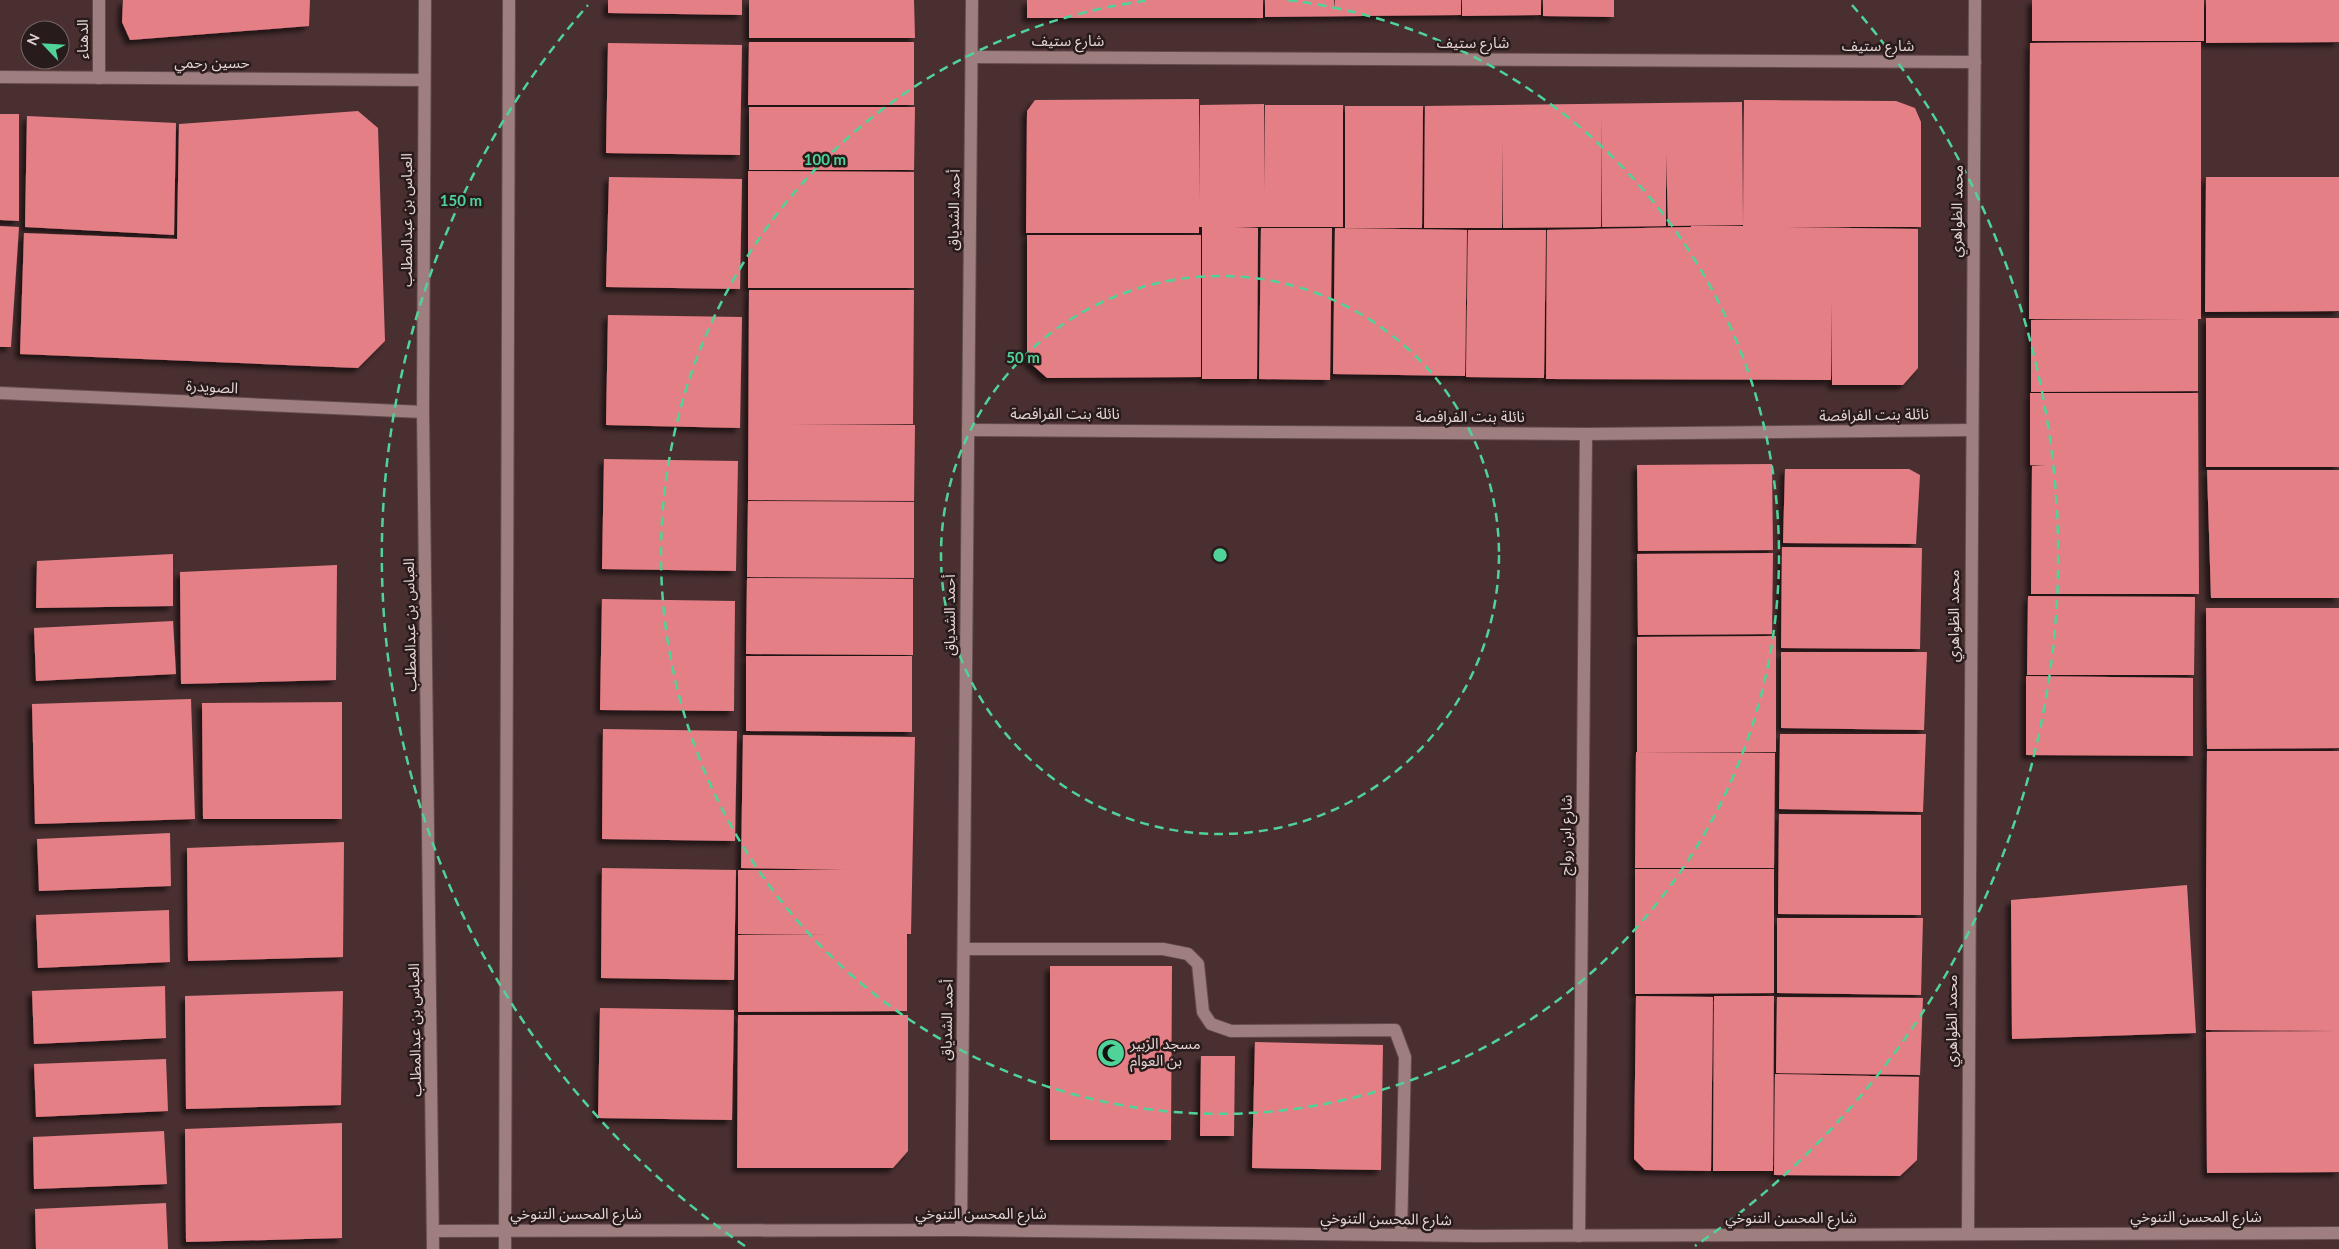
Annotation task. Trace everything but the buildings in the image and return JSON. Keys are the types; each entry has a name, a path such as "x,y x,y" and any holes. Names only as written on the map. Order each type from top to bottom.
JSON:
{"street":[{"name":"الدهناء","path":"99,0 99,78"},
{"name":"العباس بن عبدالمطلب","path":"424,0 423,412 433,1249"},
{"path":"505,1249 509,0"},
{"name":"أحمد الشدياق","path":"961,1230 972,0"},
{"name":"محمد الظواهري","path":"1968,1233 1971,430 1975,0"},
{"name":"شارع ستيف","path":"972,57 1975,62"},
{"name":"حسين رحمي","path":"0,77 424,80"},
{"name":"الصويدرة","path":"0,393 423,412"},
{"name":"نائلة بنت الفرافصة","path":"968,430 1586,434 1971,430"},
{"name":"شارع ابن رواج","path":"1578,1236 1586,434"},
{"path":"964,948 1163,949 1188,954 1198,964 1203,1012 1211,1024 1231,1031 1395,1030 1405,1057 1401,1235"},
{"name":"شارع المحسن التنوخي","path":"433,1231 961,1230 1401,1235 1477,1242 1578,1236 2339,1233"}],"place":[{"name":"مسجد الزبير بن العوام","path":"1111,1053"}]}
